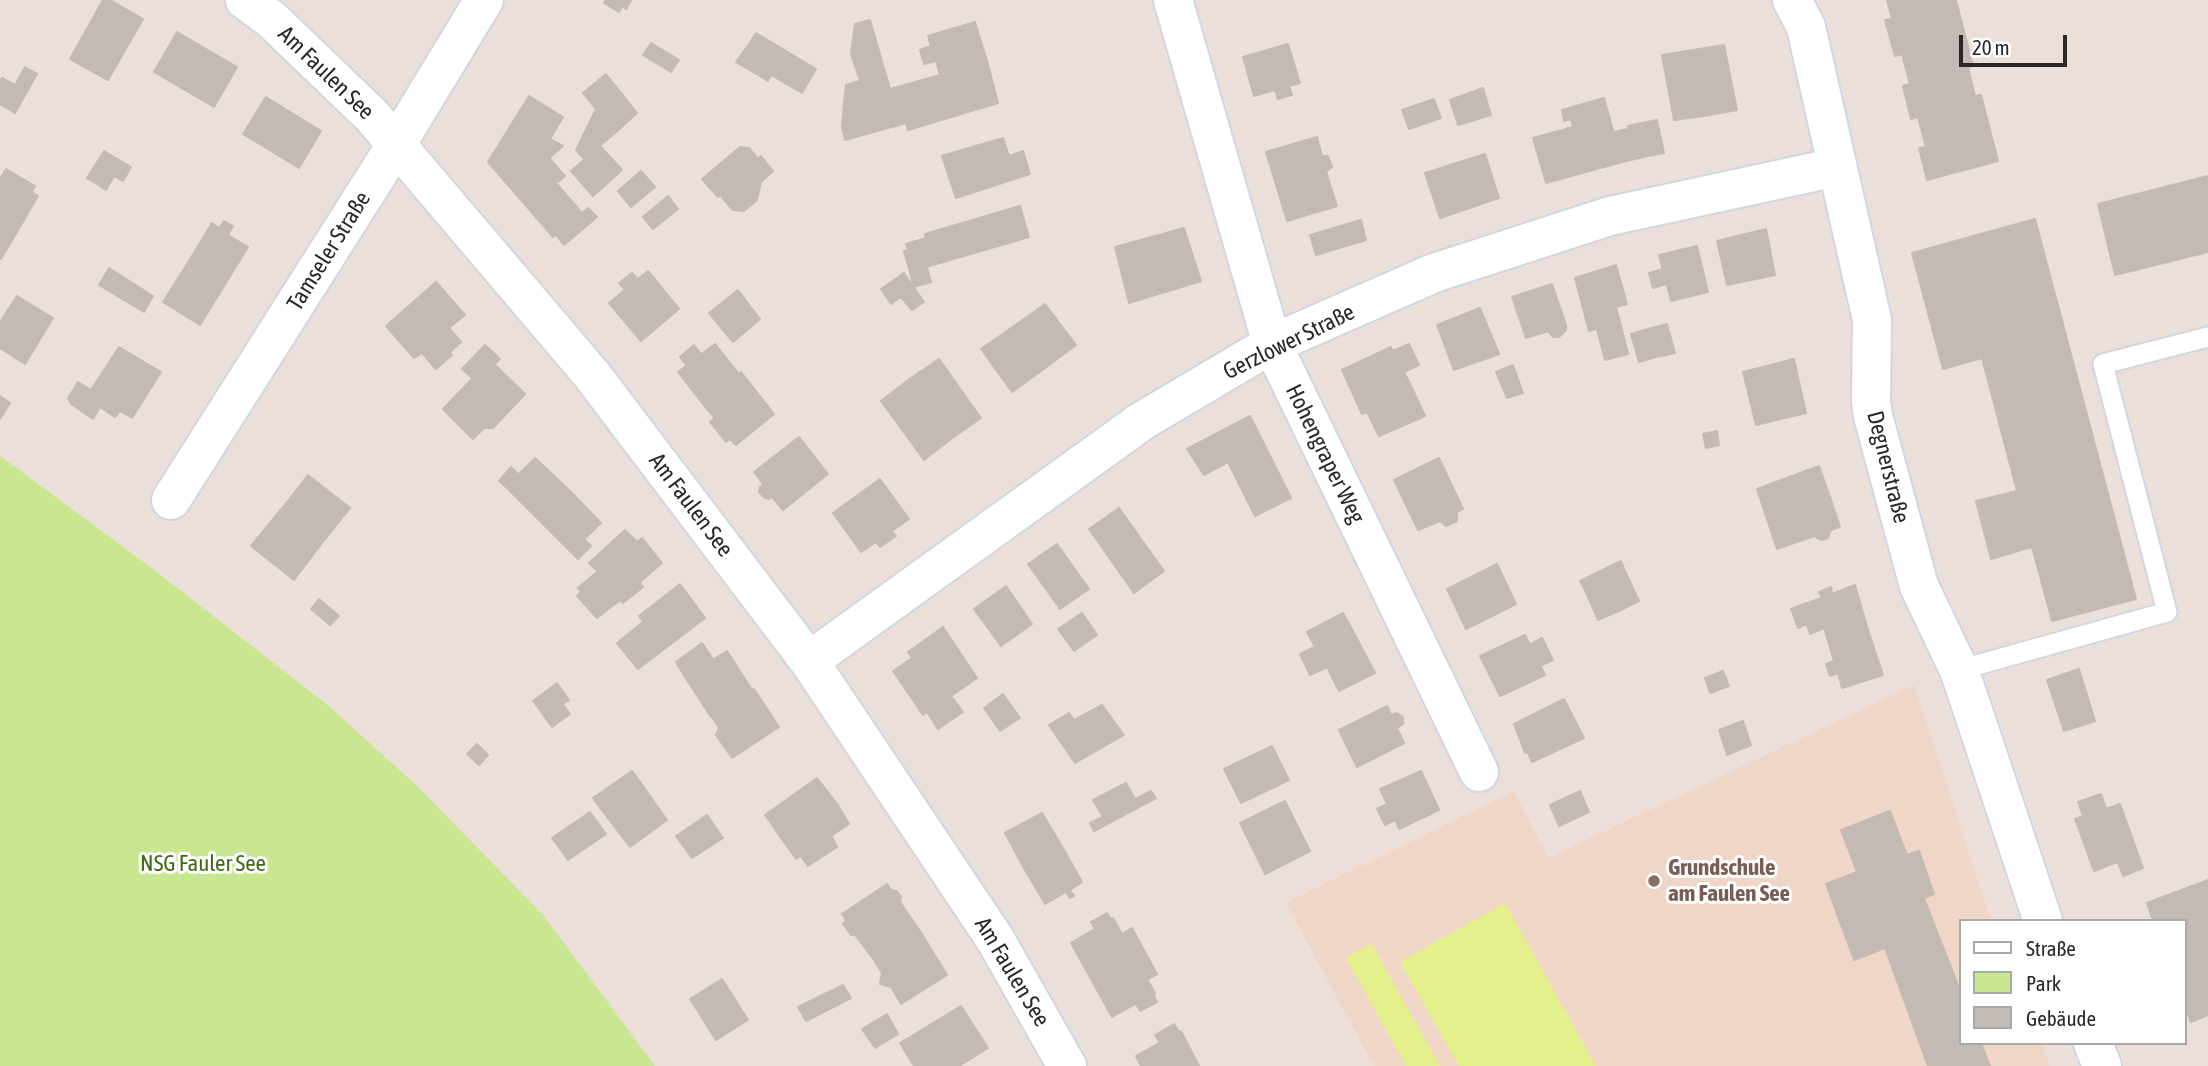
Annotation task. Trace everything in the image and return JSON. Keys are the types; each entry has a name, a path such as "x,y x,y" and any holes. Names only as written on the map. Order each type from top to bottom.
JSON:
{"street":[{"name":"Am Faulen See","path":"245,0 271,19 372,116 592,375 809,661 995,939 1067,1066"},
{"name":"Tamseler Straße","path":"170,500 396,145 484,0"},
{"name":"Hohengraper Weg","path":"1173,0 1272,344 1479,772"},
{"name":"Degnerstraße","path":"1792,0 1806,27 1872,320 1873,416 1919,586 1959,670 2042,919"},
{"name":"Gerzlower Straße","path":"809,661 1142,421 1272,344 1434,273 1610,216 1836,167"},
{"path":"2094,1045 2102,1066"}],"lane":[{"path":"1959,670 2167,612 2103,365 2208,337"}],"shaded area":[{"name":"Grundschule am Faulen See","path":"1914,685 1990,919 1960,919 1960,1045 2042,1045 2050,1066 1374,1066 1286,903 1514,791 1548,858"}],"green space":[{"name":"NSG Fauler See","path":"0,456 149,566 330,707 418,787 543,915 655,1066 0,1066"},
{"path":"1505,903 1596,1066 1459,1066 1400,962"},
{"path":"1371,943 1440,1066 1406,1066 1346,958"}],"building":[{"path":"103,0 110,0 143,19 108,80 70,59"},
{"path":"606,0 631,0 626,9 623,6 619,12 604,3"},
{"path":"1887,0 1956,0 1973,66 1968,68 1975,96 1981,95 1998,161 1927,180 1919,148 1926,147 1918,117 1911,119 1903,86 1910,84 1902,54 1895,56 1885,20 1892,19"},
{"path":"870,20 890,89 844,102 846,85 860,81 851,54 855,24"},
{"path":"975,22 987,61 940,75 936,61 924,64 920,50 931,46 928,36"},
{"path":"177,32 237,67 214,107 154,72"},
{"path":"756,33 816,69 809,81 749,44"},
{"path":"651,43 679,60 671,72 643,55"},
{"path":"749,44 809,81 802,93 771,75 768,81 736,62"},
{"path":"1288,44 1300,83 1289,86 1292,95 1278,99 1275,90 1254,96 1243,57"},
{"path":"1724,45 1737,110 1704,116 1693,50"},
{"path":"1693,50 1704,116 1674,120 1662,55"},
{"path":"987,61 998,103 908,130 901,104 944,91 940,75"},
{"path":"25,67 37,74 15,113 0,104 0,82 2,78 15,85"},
{"path":"606,74 637,113 615,133 583,93"},
{"path":"940,75 944,91 901,104 906,123 845,140 842,127 844,102"},
{"path":"1483,88 1491,115 1458,125 1450,100"},
{"path":"529,96 563,117 550,139 563,146 549,158 565,176 528,208 488,162"},
{"path":"266,97 321,131 299,168 243,134"},
{"path":"1604,98 1622,162 1586,172 1571,119 1564,121 1562,110"},
{"path":"1434,99 1441,118 1409,129 1402,110"},
{"path":"596,109 615,133 584,159 576,150"},
{"path":"1657,120 1664,153 1648,156 1642,123"},
{"path":"1642,123 1648,156 1635,159 1628,126"},
{"path":"1573,127 1586,172 1546,183 1533,138"},
{"path":"1628,129 1635,159 1622,162 1614,132"},
{"path":"1317,137 1322,156 1328,156 1332,167 1326,172 1337,206 1287,221 1266,152"},
{"path":"1003,138 1009,156 1023,151 1030,174 956,198 942,156"},
{"path":"600,146 622,170 593,196 571,171"},
{"path":"740,147 749,148 758,159 761,156 773,171 761,182 757,200 744,211 733,210 702,179"},
{"path":"104,151 131,167 123,181 114,176 106,190 87,178"},
{"path":"1485,154 1499,198 1440,218 1425,173"},
{"path":"6,169 35,186 32,192 38,196 1,259 0,179"},
{"path":"641,171 655,187 631,207 618,191"},
{"path":"2208,176 2208,252 2115,275 2098,204"},
{"path":"556,183 582,213 553,237 528,208"},
{"path":"668,196 678,209 653,229 643,217"},
{"path":"1020,206 1029,237 933,265 925,234"},
{"path":"588,208 597,217 564,245 556,235"},
{"path":"2035,219 2136,599 2052,621 2032,547 1991,559 1976,501 2017,491 1982,358 1943,369 1912,253"},
{"path":"1361,220 1366,240 1316,255 1310,235"},
{"path":"224,221 233,226 228,235 248,247 224,286 187,264 212,223 219,228"},
{"path":"1184,228 1201,281 1129,303 1115,247"},
{"path":"1766,229 1775,275 1727,285 1717,241"},
{"path":"926,238 933,265 927,267 931,282 914,287 904,251 908,250 906,244"},
{"path":"1697,246 1708,292 1671,301 1659,255"},
{"path":"187,264 224,286 200,325 163,302"},
{"path":"1616,265 1627,304 1616,307 1620,322 1589,331 1575,278"},
{"path":"109,268 153,296 144,312 99,285"},
{"path":"1663,269 1666,284 1653,288 1649,273"},
{"path":"648,271 679,309 641,341 609,303 625,290 619,283 632,273 638,279"},
{"path":"904,273 924,302 912,310 901,297 891,304 881,289"},
{"path":"436,282 465,315 449,328 461,342 450,352 452,355 436,369 422,353 414,358 386,326"},
{"path":"1552,284 1566,330 1559,337 1553,337 1548,331 1526,338 1512,297"},
{"path":"738,290 760,319 733,342 709,313"},
{"path":"17,296 53,318 25,364 0,348 0,322"},
{"path":"1045,304 1076,345 1044,369 1014,326"},
{"path":"1480,308 1499,354 1454,370 1437,325"},
{"path":"1620,322 1628,354 1605,360 1597,329"},
{"path":"1667,324 1675,353 1656,357 1648,329"},
{"path":"1014,326 1044,369 1012,392 981,349"},
{"path":"1648,329 1656,357 1639,362 1631,334"},
{"path":"715,344 739,374 702,403 678,372"},
{"path":"1409,344 1419,365 1404,372 1413,390 1362,414 1342,370 1391,347 1393,351"},
{"path":"485,345 500,359 477,382 462,369"},
{"path":"694,345 701,354 687,366 680,357"},
{"path":"119,347 161,372 132,418 120,411 115,417 100,407 93,419 71,404 68,398 78,382 91,390"},
{"path":"939,359 981,418 951,439 908,380"},
{"path":"1794,359 1806,413 1756,425 1743,372"},
{"path":"494,364 525,394 493,428 484,428 473,439 443,409 473,378 477,382"},
{"path":"1513,365 1523,393 1507,398 1496,372"},
{"path":"741,372 774,414 736,445 730,439 726,442 710,422 715,418 702,403"},
{"path":"908,380 951,439 924,460 881,401"},
{"path":"1413,390 1425,416 1379,436 1367,412"},
{"path":"0,396 10,403 0,419"},
{"path":"1250,416 1291,498 1255,516 1228,462 1204,475 1187,449"},
{"path":"1717,431 1719,445 1706,448 1703,434"},
{"path":"799,437 828,474 783,510 772,497 765,498 759,492 763,484 754,472"},
{"path":"535,458 569,490 539,520 506,487"},
{"path":"1439,458 1463,509 1457,512 1457,521 1446,526 1440,521 1418,530 1394,480"},
{"path":"1819,466 1830,497 1767,519 1757,489"},
{"path":"511,467 518,474 506,487 499,481"},
{"path":"308,475 350,508 325,539 283,507"},
{"path":"880,479 909,519 892,531 896,536 880,547 876,542 861,552 833,513"},
{"path":"569,490 601,523 571,552 539,520"},
{"path":"1830,497 1840,527 1831,530 1828,538 1821,540 1814,536 1777,549 1767,519"},
{"path":"283,507 325,539 294,580 251,546"},
{"path":"1119,508 1164,571 1134,593 1089,529"},
{"path":"625,530 637,542 600,574 589,563"},
{"path":"642,538 662,563 640,582 643,587 597,618 577,596 581,592 578,588 597,572 600,574"},
{"path":"584,539 591,546 578,559 571,552"},
{"path":"1057,544 1089,589 1060,609 1028,564"},
{"path":"1621,561 1625,571 1585,590 1580,581"},
{"path":"1497,564 1516,604 1466,629 1447,589"},
{"path":"1625,571 1639,601 1623,609 1609,579"},
{"path":"1609,579 1623,609 1598,620 1585,590"},
{"path":"680,584 705,618 638,669 617,643 643,622 639,616"},
{"path":"1855,585 1868,630 1829,644 1824,628 1810,634 1801,605 1822,598 1819,592 1831,587 1832,594"},
{"path":"1006,586 1032,624 1001,646 974,609"},
{"path":"319,599 339,616 330,625 311,609"},
{"path":"1801,605 1807,624 1798,628 1791,609"},
{"path":"1082,613 1097,635 1074,651 1058,629"},
{"path":"1343,613 1352,629 1315,647 1307,632"},
{"path":"943,627 977,678 951,696 963,712 938,729 927,712 923,715 893,671 912,658 908,652"},
{"path":"1352,629 1375,673 1339,691 1327,667 1310,675 1300,654"},
{"path":"1868,630 1883,675 1842,688 1838,673 1830,676 1826,664 1834,661 1829,644"},
{"path":"1525,635 1545,675 1500,696 1480,656"},
{"path":"1542,638 1553,660 1540,666 1529,645"},
{"path":"702,643 713,659 685,677 676,662"},
{"path":"727,651 752,690 711,717 685,677"},
{"path":"2079,669 2095,721 2064,731 2047,680"},
{"path":"1723,671 1729,686 1710,693 1705,678"},
{"path":"557,683 569,700 563,704 570,714 552,727 533,701"},
{"path":"754,689 779,727 732,758 716,735 719,728 712,717"},
{"path":"1003,694 1020,718 1000,731 984,708"},
{"path":"1564,699 1584,738 1532,762 1527,751 1525,753 1514,724"},
{"path":"1102,705 1124,735 1075,763 1049,725 1069,713 1074,720"},
{"path":"1387,706 1391,715 1397,713 1403,717 1403,724 1397,728 1404,743 1357,767 1339,730"},
{"path":"1743,721 1751,745 1727,755 1719,730"},
{"path":"477,744 488,755 479,765 467,754"},
{"path":"1272,746 1289,780 1241,803 1224,769"},
{"path":"632,771 638,779 598,805 593,798"},
{"path":"1421,771 1439,810 1399,829 1395,820 1385,825 1377,809 1387,804 1380,789"},
{"path":"817,778 838,805 784,842 765,815"},
{"path":"638,779 667,820 630,847 598,805"},
{"path":"1126,783 1135,799 1151,791 1156,798 1094,831 1090,823 1103,817 1093,800"},
{"path":"1580,791 1589,812 1559,826 1550,805"},
{"path":"2101,794 2106,809 2120,804 2138,854 2094,871 2075,819 2083,816 2078,802"},
{"path":"1285,801 1310,851 1265,874 1240,823"},
{"path":"838,805 849,824 796,859 784,842"},
{"path":"1890,811 1960,990 1960,1045 1982,1045 1990,1066 1928,1066 1885,948 1854,960 1826,884 1857,872 1841,830"},
{"path":"590,812 606,834 568,860 552,838"},
{"path":"1042,813 1063,848 1025,870 1005,833"},
{"path":"707,815 723,838 692,858 676,836"},
{"path":"831,835 837,847 808,866 801,856"},
{"path":"1063,848 1082,882 1070,890 1074,896 1070,898 1066,892 1045,904 1025,870"},
{"path":"1919,851 1934,894 1924,898 1907,855"},
{"path":"2138,854 2143,868 2123,876 2118,862"},
{"path":"2208,880 2208,1015 2191,1022 2187,1012 2187,919 2152,919 2147,903"},
{"path":"887,884 891,890 897,891 901,897 900,902 920,931 874,960 843,924 846,920 842,914"},
{"path":"1107,913 1111,919 1095,929 1091,922"},
{"path":"1113,918 1135,958 1092,981 1071,943"},
{"path":"1132,928 1145,952 1135,958 1122,934"},
{"path":"920,931 947,975 901,1004 891,987 880,984 882,973 874,960"},
{"path":"1145,952 1157,974 1147,980 1135,958"},
{"path":"1135,958 1155,993 1112,1017 1092,981"},
{"path":"722,979 748,1020 716,1040 690,999"},
{"path":"843,985 851,998 806,1021 798,1007"},
{"path":"1153,994 1157,1002 1140,1011 1136,1004"},
{"path":"961,1006 988,1048 959,1066 914,1066 900,1043"},
{"path":"887,1014 898,1034 875,1048 862,1029"},
{"path":"1174,1024 1179,1032 1160,1043 1155,1035"},
{"path":"1181,1031 1199,1066 1141,1066 1136,1056"}],"place":[{"name":"Grundschule am Faulen See","path":"1654,881"}]}
